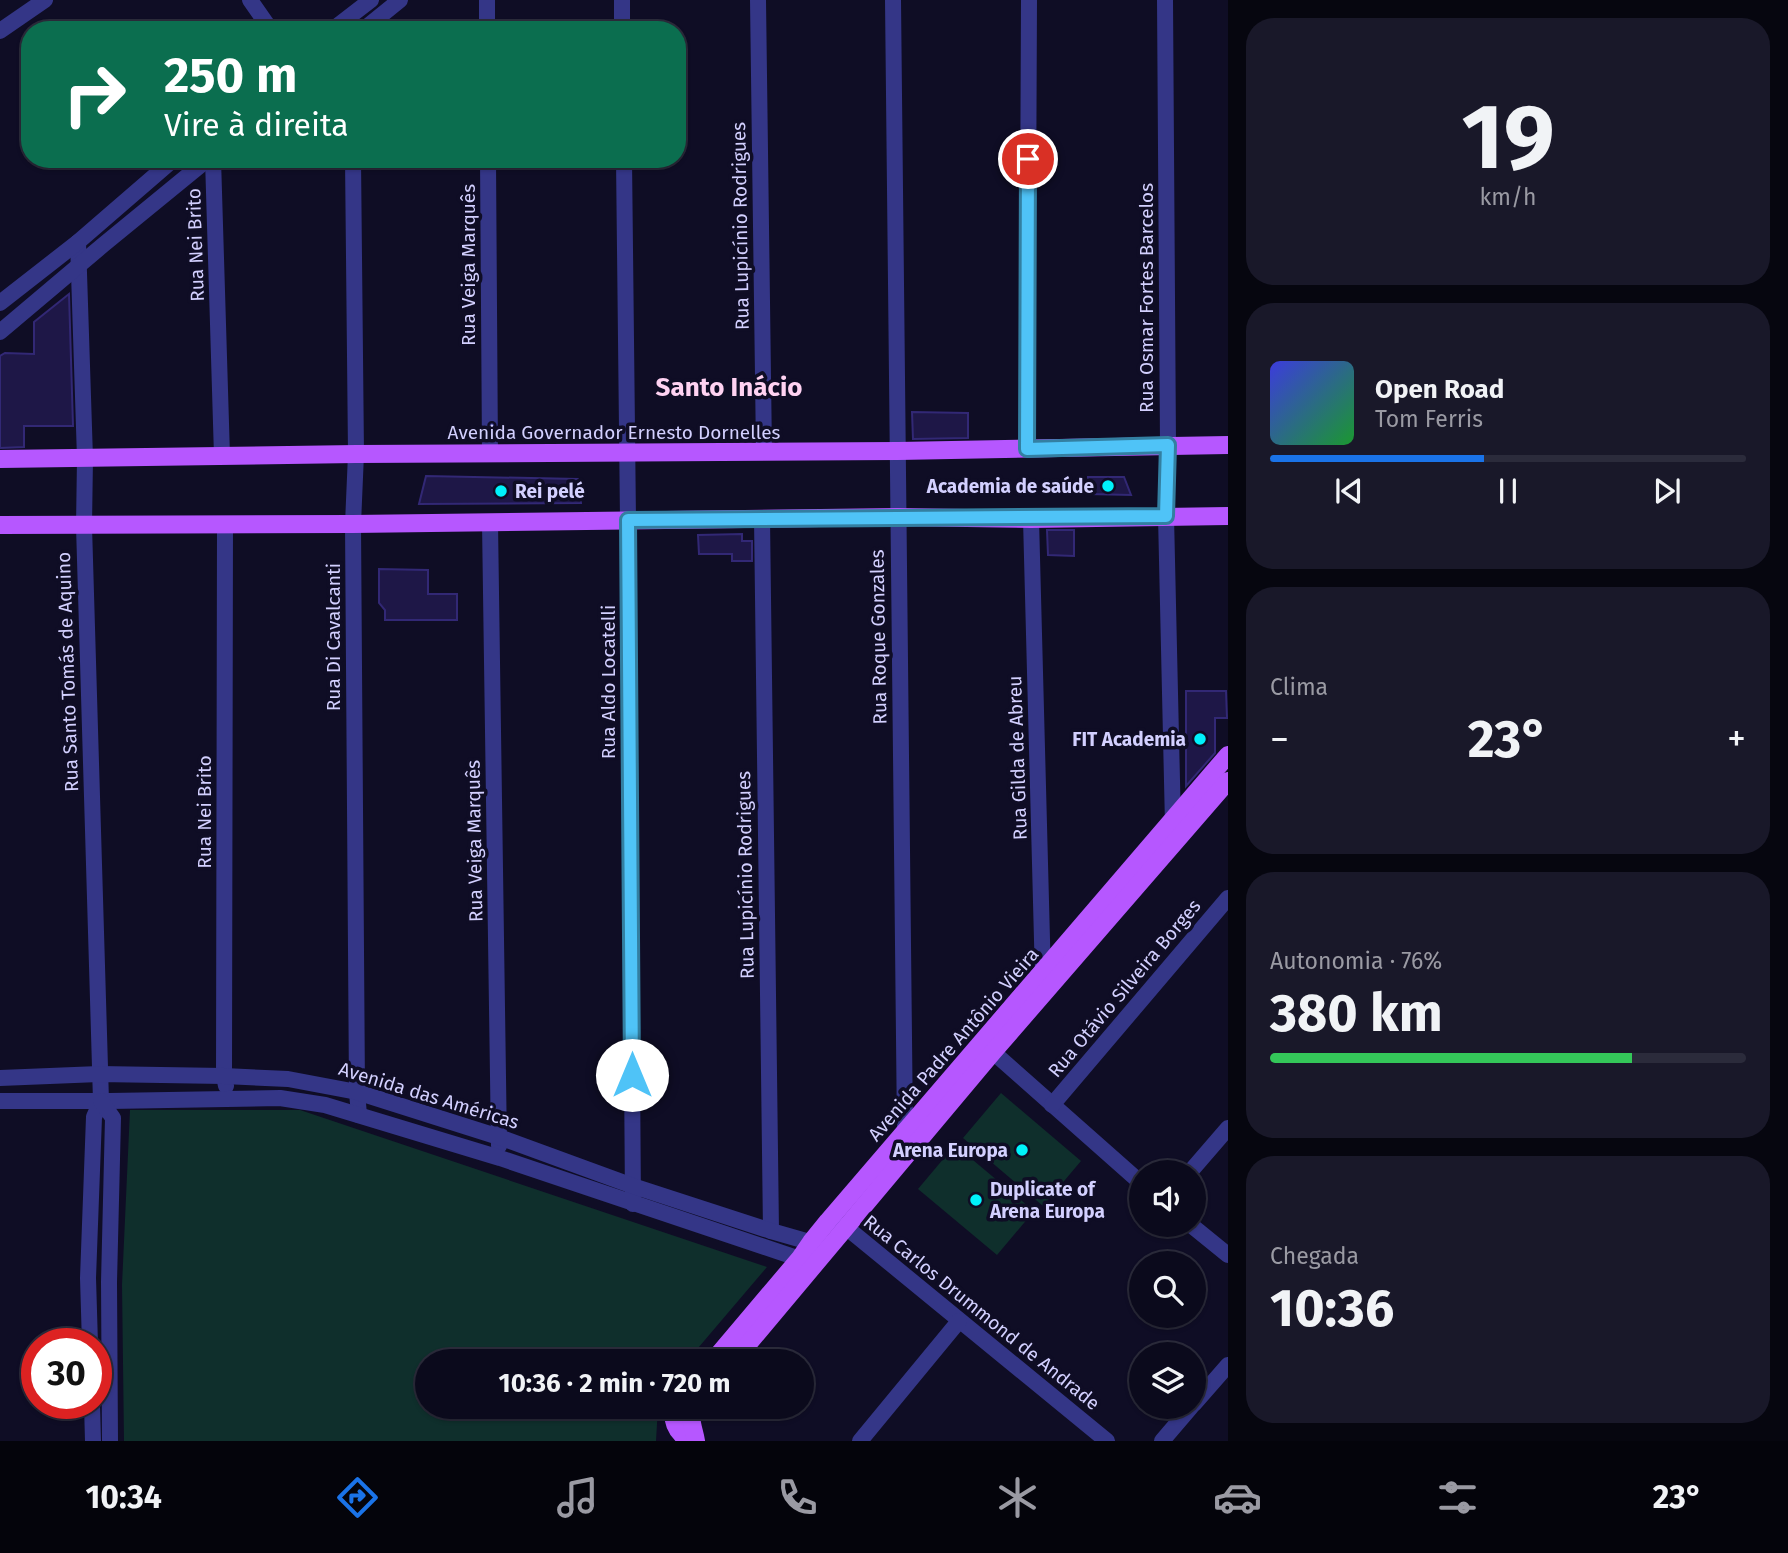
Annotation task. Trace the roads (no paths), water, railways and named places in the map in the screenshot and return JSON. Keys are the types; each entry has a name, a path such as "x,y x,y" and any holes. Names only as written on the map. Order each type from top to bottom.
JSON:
{"main road":[{"name":"Avenida Governador Ernesto Dornelles","path":"0,459 898,451 1228,445"},
{"path":"0,525 1228,516"},
{"name":"Avenida Padre Antônio Vieira","path":"724,1349 808,1261 829,1248 847,1228 911,1138 986,1049 1043,971 1228,755"},
{"name":"Avenida Padre Antônio Vieira","path":"986,1049 1042,996 1228,781"},
{"name":"Avenida Padre Antônio Vieira","path":"743,1349 808,1261 811,1242 828,1221 911,1138"},
{"path":"673,1419 682,1435 694,1441"},
{"path":"692,1419 694,1441"}],"street":[{"path":"0,31 45,0"},
{"path":"250,0 265,21"},
{"path":"343,21 370,0"},
{"path":"374,21 400,0"},
{"path":"487,0 487,21"},
{"path":"622,0 622,21"},
{"name":"Rua Lupicínio Rodrigues","path":"758,0 764,452"},
{"name":"Rua Roque Gonzales","path":"893,0 898,517 911,1138"},
{"path":"1027,449 1029,0"},
{"name":"Rua Osmar Fortes Barcelos","path":"1165,0 1168,445 1166,516 1174,820 1170,848"},
{"path":"0,303 78,243 164,168"},
{"path":"0,332 200,168"},
{"name":"Rua Nei Brito","path":"211,168 222,456"},
{"name":"Rua Di Cavalcanti","path":"353,168 356,454 353,524 359,1115"},
{"name":"Rua Veiga Marquês","path":"488,168 490,454"},
{"name":"Rua Aldo Locatelli","path":"624,168 633,1204"},
{"name":"Rua Santo Tomás de Aquino","path":"78,243 101,1101"},
{"name":"Rua Lupicínio Rodrigues","path":"762,518 771,1231"},
{"name":"Rua Gilda de Abreu","path":"1031,519 1042,996"},
{"name":"Rua Veiga Marquês","path":"490,523 500,1158"},
{"name":"Rua Nei Brito","path":"225,524 224,1076 228,1099"},
{"name":"Rua Otávio Silveira Borges","path":"1052,1105 1228,898"},
{"path":"986,1049 1129,1172"},
{"name":"Avenida das Américas","path":"0,1078 99,1074 224,1076 288,1079 358,1092 499,1137 633,1186 829,1248"},
{"name":"Avenida das Américas","path":"0,1101 280,1098 325,1105 500,1158 808,1261"},
{"path":"90,1328 88,1278 94,1117 101,1101"},
{"path":"101,1101 113,1118 109,1282 110,1441"},
{"path":"1200,1160 1228,1128"},
{"name":"Rua Carlos Drummond de Andrade","path":"828,1221 847,1228 1107,1441"},
{"path":"1206,1237 1228,1255"},
{"path":"860,1441 959,1321"},
{"path":"1206,1390 1228,1365"},
{"path":"92,1419 93,1441"},
{"path":"1162,1441 1181,1419"}],"place":[{"name":"Academia de saúde","path":"1108,486"},
{"name":"Rei pelé","path":"501,491"},
{"name":"FIT Academia","path":"1200,739"},
{"name":"Arena Europa","path":"1022,1150"},
{"name":"Duplicate of Arena Europa","path":"976,1200"}],"district":[{"name":"Santo Inácio","path":"729,387"}]}
